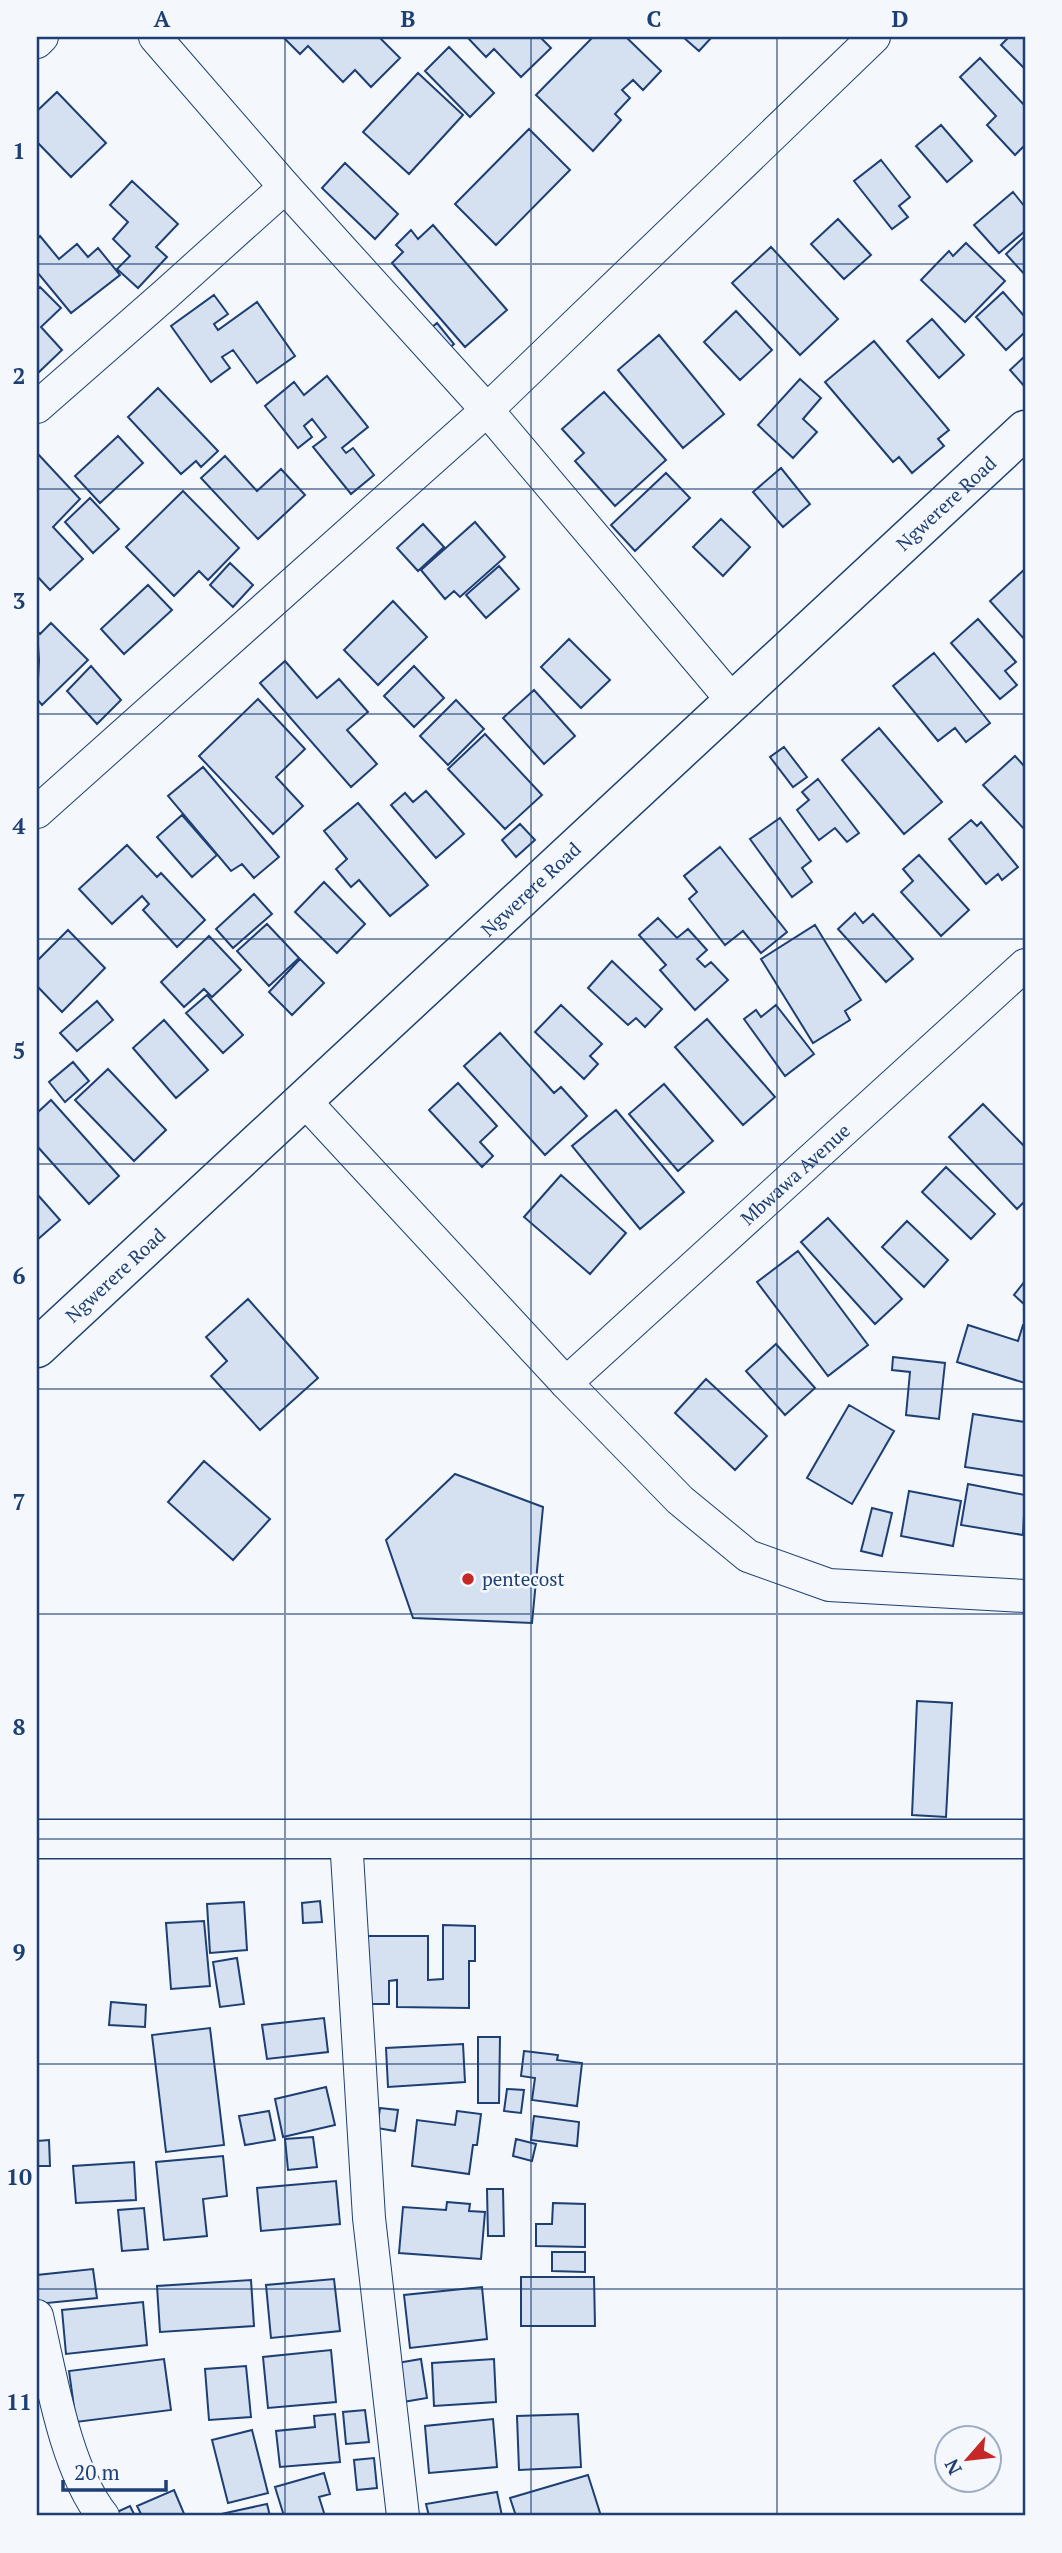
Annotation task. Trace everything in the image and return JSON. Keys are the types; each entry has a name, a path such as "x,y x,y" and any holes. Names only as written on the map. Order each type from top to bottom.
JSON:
{"street":[{"path":"37,42 42,37"},
{"path":"155,37 285,187 487,410 732,700"},
{"path":"37,812 487,410 874,37"},
{"path":"37,407 285,187"},
{"name":"Ngwerere Road","path":"37,1348 1025,430"},
{"name":"Mbwawa Avenue","path":"566,1383 1025,965"},
{"path":"303,1099 566,1383 680,1500 748,1556 829,1585 1025,1596"},
{"path":"346,1838 369,2218 403,2516"},
{"path":"37,1839 1025,1839"},
{"path":"37,2316 61,2417 77,2467 103,2516"}],"building":[{"path":"283,37 379,37 400,58 371,87 355,70 343,82 308,46 300,54"},
{"path":"467,37 540,37 551,48 521,77 494,49 486,57"},
{"path":"593,37 626,37 661,71 643,90 633,80 622,90 630,98 615,114 621,120 593,151 536,95"},
{"path":"683,37 712,37 699,51"},
{"path":"1009,37 1025,37 1025,69 1001,45"},
{"path":"449,47 494,93 470,117 425,71"},
{"path":"980,58 1025,106 1025,145 1015,155 987,125 996,116 960,77"},
{"path":"418,73 463,115 409,174 363,132"},
{"path":"57,92 106,143 71,177 37,142 37,111"},
{"path":"941,125 972,161 947,182 916,146"},
{"path":"529,129 570,170 496,245 455,204"},
{"path":"881,160 910,197 899,206 908,217 892,229 854,181"},
{"path":"345,163 398,214 375,239 322,188"},
{"path":"132,181 178,224 156,247 167,257 138,288 117,269 130,256 113,239 128,222 110,205"},
{"path":"1013,192 1025,207 1025,231 999,253 974,225"},
{"path":"838,219 871,255 844,279 811,244"},
{"path":"433,225 507,310 465,347 392,263 403,252 396,245 411,230 418,239"},
{"path":"40,236 59,259 77,244 88,257 98,248 120,275 71,313 37,272 37,239"},
{"path":"1025,236 1025,275 1006,254"},
{"path":"966,243 1005,281 965,322 921,280 949,251 953,256"},
{"path":"771,247 838,319 800,355 732,283"},
{"path":"40,287 61,308 41,327 62,350 39,372 37,290"},
{"path":"1003,292 1025,317 1025,332 1006,350 976,317"},
{"path":"214,295 228,314 214,324 218,330 257,302 295,356 257,383 233,350 222,357 230,368 211,382 171,326"},
{"path":"736,311 772,350 740,380 704,342"},
{"path":"932,319 964,355 939,378 907,341"},
{"path":"437,323 454,344 442,354 425,333"},
{"path":"659,335 724,414 683,448 618,370"},
{"path":"874,341 949,430 938,439 944,446 912,473 899,457 893,462 825,382"},
{"path":"1025,356 1025,387 1010,370"},
{"path":"327,376 368,427 342,448 346,453 353,448 374,475 351,494 313,447 326,437 312,419 304,426 312,437 298,448 265,406 294,382 304,395"},
{"path":"800,379 821,398 803,419 817,432 793,458 758,425"},
{"path":"158,388 218,451 201,467 196,461 181,474 128,417"},
{"path":"604,392 666,460 615,506 575,461 584,453 562,429"},
{"path":"118,436 143,463 100,503 75,476"},
{"path":"38,454 80,499 53,527 83,559 50,590 37,576"},
{"path":"225,456 257,491 281,469 305,495 258,539 201,478"},
{"path":"781,468 810,504 783,527 753,492"},
{"path":"666,473 690,498 635,551 611,525"},
{"path":"183,491 239,548 208,580 199,571 174,596 126,547"},
{"path":"90,498 119,529 93,553 65,522"},
{"path":"721,519 750,547 723,576 693,547"},
{"path":"475,522 505,557 460,597 454,591 445,599 421,570"},
{"path":"423,524 444,547 418,571 397,548"},
{"path":"230,563 253,585 233,607 210,585"},
{"path":"499,566 519,589 486,618 466,595"},
{"path":"1025,569 1025,640 990,601"},
{"path":"148,585 172,610 124,654 101,629"},
{"path":"393,601 427,637 378,685 344,650"},
{"path":"978,619 1016,662 1005,671 1017,685 1000,699 951,643"},
{"path":"51,623 88,660 42,705 37,699 37,631 40,634"},
{"path":"569,639 610,680 581,708 541,667"},
{"path":"934,653 990,723 966,742 955,728 938,741 893,686"},
{"path":"285,661 317,698 339,679 368,712 347,730 377,764 351,787 260,683"},
{"path":"91,666 121,700 97,724 67,691"},
{"path":"414,666 444,698 414,727 384,696"},
{"path":"534,690 575,736 544,764 503,718"},
{"path":"258,699 305,749 276,777 303,806 273,834 199,756"},
{"path":"456,700 484,729 448,765 420,736"},
{"path":"879,728 942,802 904,834 842,760"},
{"path":"485,734 542,795 505,829 448,769"},
{"path":"784,747 807,777 793,787 770,757"},
{"path":"1015,756 1025,767 1025,830 983,785"},
{"path":"203,767 279,857 254,878 242,864 231,871 168,796"},
{"path":"818,779 859,833 847,842 835,828 819,840 797,810 809,800 802,792"},
{"path":"426,791 464,834 436,858 391,805 405,793 413,802"},
{"path":"358,803 428,885 390,916 359,880 351,887 336,869 347,859 324,831"},
{"path":"182,815 217,855 192,877 157,837"},
{"path":"780,818 811,861 802,868 812,882 792,897 750,839"},
{"path":"971,820 977,826 981,822 1018,867 1002,880 998,874 986,884 949,839"},
{"path":"520,824 535,840 516,857 502,840"},
{"path":"127,845 157,877 161,873 205,920 177,947 143,910 149,904 142,896 112,924 79,889"},
{"path":"720,847 787,932 761,953 743,931 725,945 689,899 697,892 684,876"},
{"path":"919,855 969,910 941,936 901,892 913,881 903,869"},
{"path":"324,882 365,924 337,953 295,912"},
{"path":"254,894 272,914 233,948 216,929"},
{"path":"855,913 863,923 873,914 913,959 886,982 838,929"},
{"path":"658,918 677,938 688,929 707,950 697,959 705,967 711,962 728,980 695,1010 660,970 666,965 639,935"},
{"path":"267,924 299,958 269,986 237,951"},
{"path":"815,925 861,1000 845,1011 850,1020 813,1043 761,959"},
{"path":"68,930 105,968 62,1012 37,986 37,961"},
{"path":"209,936 241,970 212,997 204,989 184,1007 161,982"},
{"path":"300,959 324,983 292,1015 269,992"},
{"path":"612,961 662,1009 645,1027 636,1018 628,1025 588,988"},
{"path":"207,995 243,1035 223,1053 186,1013"},
{"path":"97,1001 113,1020 77,1051 60,1033"},
{"path":"561,1005 602,1044 590,1056 598,1064 584,1079 535,1032"},
{"path":"776,1005 814,1054 785,1076 744,1019 756,1010 761,1017"},
{"path":"707,1019 775,1097 743,1125 675,1047"},
{"path":"164,1020 208,1070 176,1098 133,1048"},
{"path":"500,1033 554,1093 561,1087 587,1116 545,1155 464,1066"},
{"path":"73,1062 89,1081 65,1102 49,1082"},
{"path":"108,1069 166,1130 134,1161 75,1100"},
{"path":"458,1083 497,1126 480,1142 493,1156 482,1167 429,1110"},
{"path":"664,1084 713,1141 678,1171 629,1114"},
{"path":"51,1100 119,1176 89,1204 37,1146 37,1113"},
{"path":"983,1104 1025,1147 1025,1201 1017,1209 949,1137"},
{"path":"616,1110 684,1192 640,1229 572,1146"},
{"path":"946,1167 995,1214 971,1239 922,1192"},
{"path":"561,1175 626,1233 590,1274 524,1217"},
{"path":"37,1194 60,1220 37,1240"},
{"path":"828,1218 902,1299 875,1324 801,1242"},
{"path":"907,1221 948,1260 924,1287 882,1247"},
{"path":"798,1251 868,1345 828,1376 757,1282"},
{"path":"1025,1281 1025,1305 1014,1295"},
{"path":"248,1299 318,1378 260,1430 211,1376 227,1361 206,1337"},
{"path":"968,1325 1018,1341 1025,1325 1025,1383 957,1362"},
{"path":"776,1344 815,1388 785,1415 746,1371"},
{"path":"893,1357 945,1363 939,1419 906,1415 910,1372 892,1370"},
{"path":"706,1379 767,1436 735,1470 675,1413"},
{"path":"849,1405 894,1431 852,1504 807,1478"},
{"path":"973,1414 1025,1422 1025,1476 965,1467"},
{"path":"204,1461 270,1519 233,1560 168,1502"},
{"name":"pentecost","path":"455,1474 543,1507 532,1623 413,1618 386,1540"},
{"path":"968,1484 1025,1495 1023,1535 961,1525"},
{"path":"909,1491 961,1501 953,1546 901,1536"},
{"path":"872,1508 892,1513 882,1556 861,1551"},
{"path":"917,1701 952,1703 946,1817 912,1815"},
{"path":"320,1901 322,1922 303,1923 302,1903"},
{"path":"244,1902 247,1950 210,1953 207,1904"},
{"path":"204,1921 210,1986 171,1989 166,1923"},
{"path":"443,1925 475,1926 475,1961 469,1961 469,2008 397,2007 397,1980 389,1981 389,2004 367,2004 367,1936 428,1936 428,1980 443,1979"},
{"path":"237,1958 244,2004 220,2007 213,1962"},
{"path":"111,2002 146,2005 145,2027 109,2025"},
{"path":"324,2018 328,2052 267,2059 262,2025"},
{"path":"210,2028 224,2145 166,2152 152,2035"},
{"path":"478,2037 500,2037 499,2103 478,2103"},
{"path":"463,2044 465,2082 388,2087 386,2048"},
{"path":"524,2051 558,2055 557,2060 582,2063 577,2106 532,2100 535,2078 521,2076"},
{"path":"326,2087 335,2125 283,2137 275,2099"},
{"path":"507,2089 524,2090 521,2113 504,2111"},
{"path":"380,2108 398,2110 395,2131 377,2128"},
{"path":"269,2111 275,2140 245,2145 239,2116"},
{"path":"457,2111 481,2114 477,2145 473,2145 469,2174 412,2166 417,2120 455,2125"},
{"path":"534,2116 579,2122 577,2146 531,2140"},
{"path":"313,2137 317,2167 288,2170 285,2139"},
{"path":"516,2139 536,2144 532,2161 513,2156"},
{"path":"49,2140 50,2166 37,2166 37,2141"},
{"path":"223,2156 227,2196 203,2199 207,2236 164,2240 156,2162"},
{"path":"134,2162 136,2200 76,2203 73,2166"},
{"path":"336,2181 340,2224 261,2231 257,2188"},
{"path":"487,2189 503,2189 504,2236 488,2236"},
{"path":"447,2202 470,2204 469,2211 485,2212 481,2259 399,2253 403,2207 446,2210"},
{"path":"553,2203 585,2204 585,2247 536,2246 536,2224 552,2224"},
{"path":"144,2208 148,2249 122,2251 118,2210"},
{"path":"552,2252 585,2252 585,2272 552,2271"},
{"path":"93,2269 97,2298 37,2304 37,2275"},
{"path":"521,2277 594,2277 595,2326 521,2326"},
{"path":"334,2279 340,2331 271,2338 266,2285"},
{"path":"251,2280 254,2326 160,2332 157,2286"},
{"path":"482,2287 487,2339 410,2348 404,2295"},
{"path":"143,2302 147,2345 66,2354 62,2310"},
{"path":"331,2350 336,2402 268,2408 263,2357"},
{"path":"164,2359 171,2410 76,2422 69,2371"},
{"path":"421,2359 427,2398 403,2402 397,2363"},
{"path":"494,2359 496,2402 434,2406 432,2363"},
{"path":"246,2366 251,2417 209,2420 205,2369"},
{"path":"365,2410 369,2442 346,2444 343,2412"},
{"path":"335,2414 340,2462 280,2467 276,2431 315,2427 314,2416"},
{"path":"578,2414 581,2467 519,2470 517,2416"},
{"path":"493,2419 497,2467 429,2473 425,2426"},
{"path":"252,2430 268,2493 228,2503 212,2440"},
{"path":"374,2458 377,2488 357,2490 354,2460"},
{"path":"324,2473 330,2494 319,2497 325,2516 284,2516 275,2487"},
{"path":"588,2475 601,2516 516,2516 510,2498"},
{"path":"174,2490 185,2516 142,2516 137,2506"},
{"path":"497,2492 502,2516 429,2516 426,2504"},
{"path":"267,2504 270,2516 221,2516 221,2514"},
{"path":"130,2506 135,2516 119,2516 117,2512"}],"place":[{"name":"pentecost","path":"468,1579"}]}
